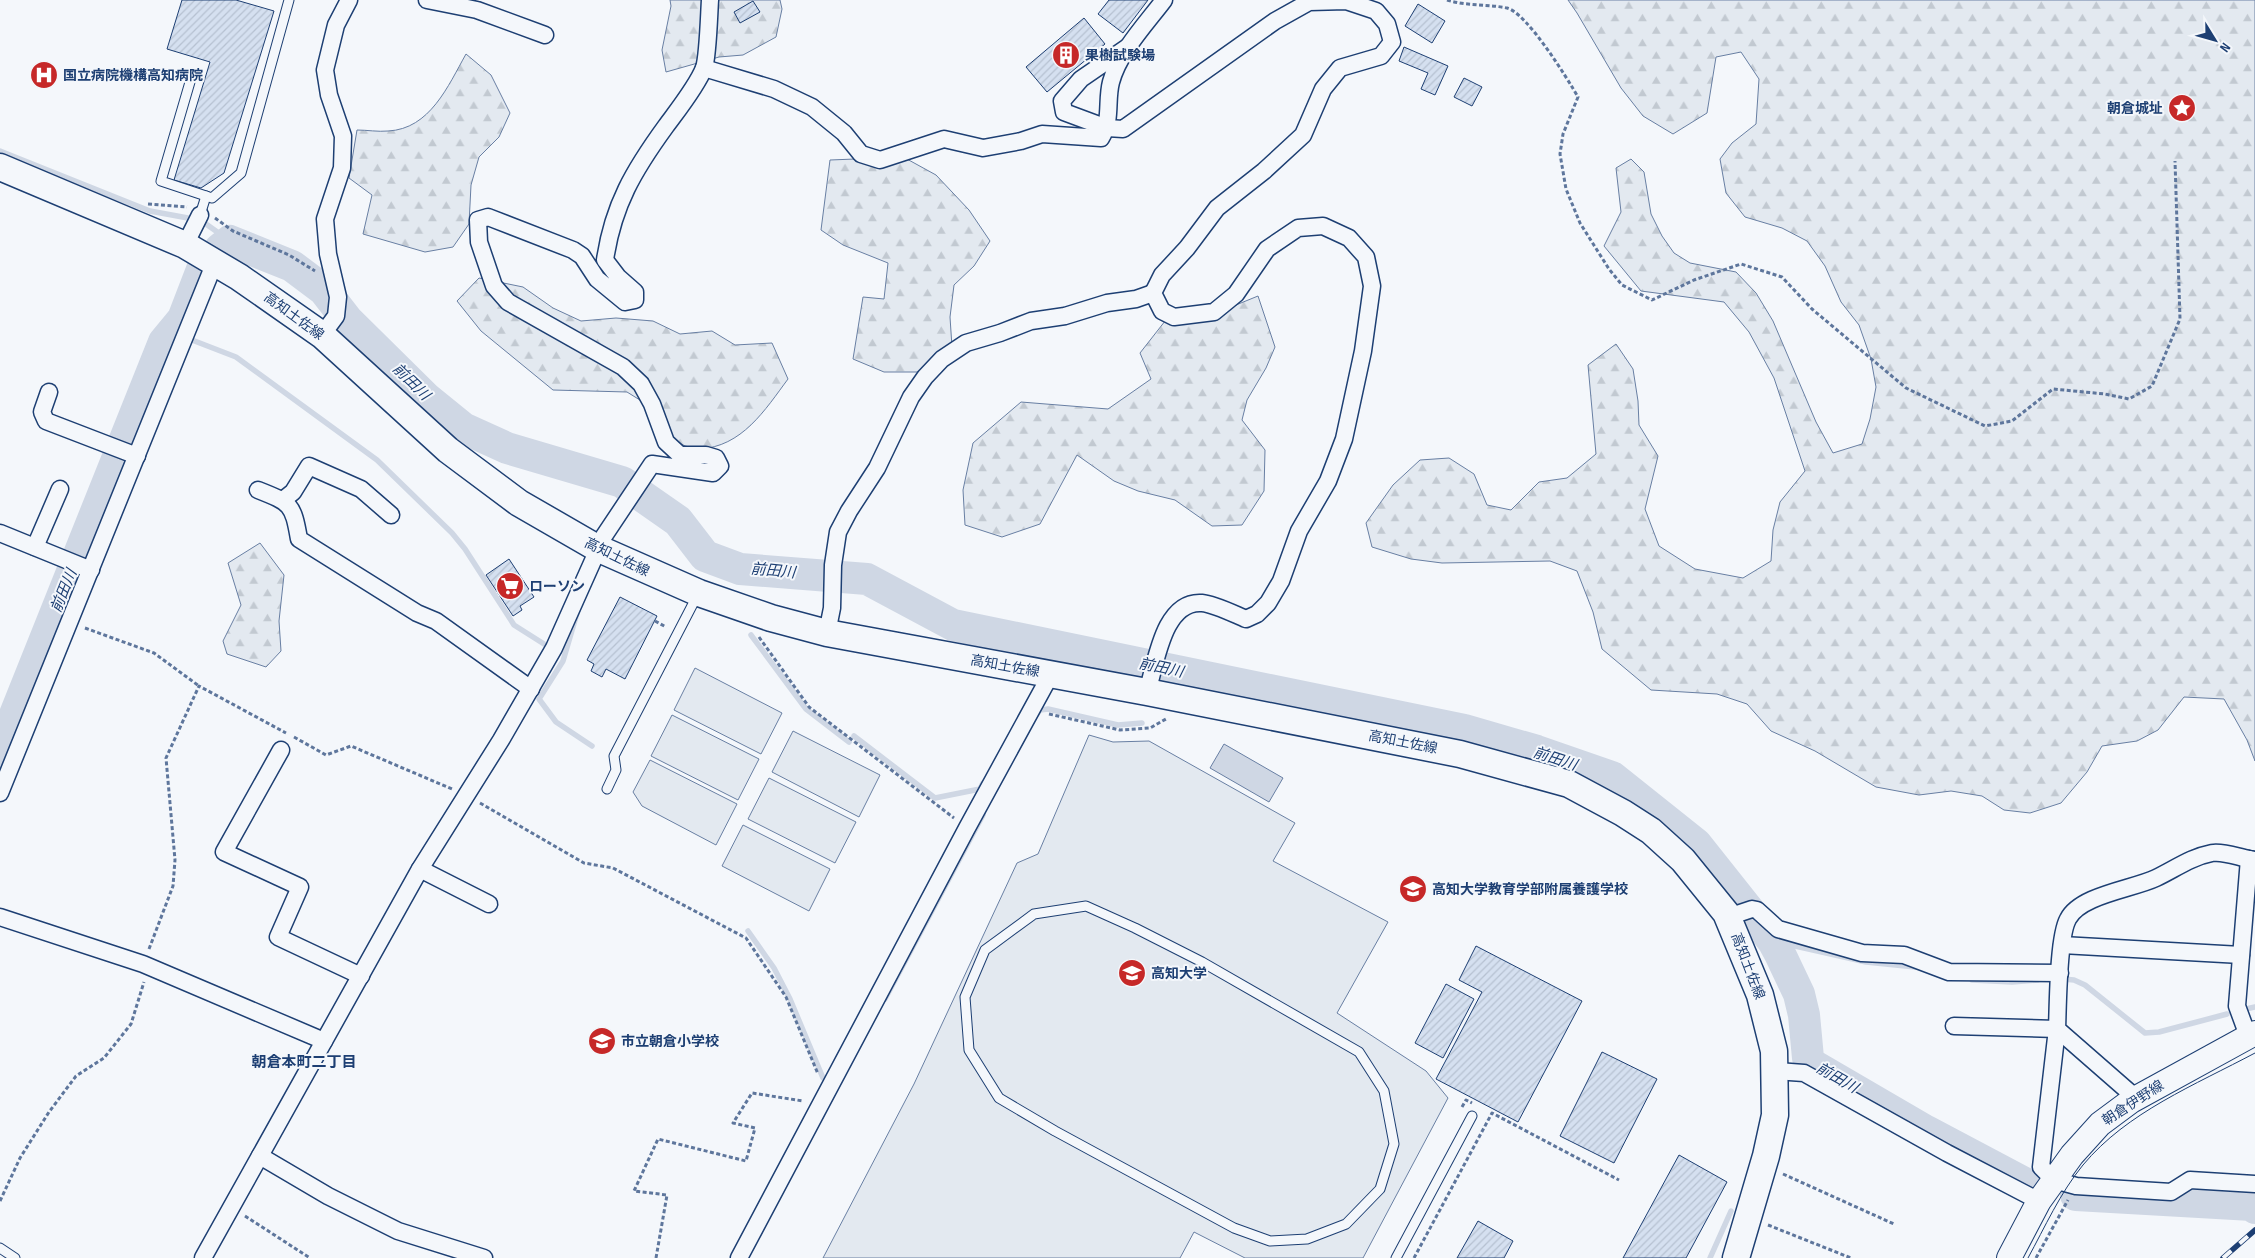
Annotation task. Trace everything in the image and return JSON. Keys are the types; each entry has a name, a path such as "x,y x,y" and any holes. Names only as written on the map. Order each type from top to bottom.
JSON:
{"main road":[{"name":"高知土佐線","path":"0,167 195,224 215,262 329,325 448,450 519,503 597,548 699,594 771,618 827,633 1051,674 1150,683 1460,754 1569,784 1624,812 1651,831 1739,913 1774,1050 1776,1071 1775,1116 1766,1156 1736,1258"},
{"name":"朝倉伊野線","path":"2009,1258 2039,1201 2072,1155 2100,1124 2136,1098 2251,1035"}],"street":[{"path":"329,325 338,293 328,254 325,219 342,168 343,136 329,95 325,70 336,26 345,6 351,10 360,0"},
{"path":"427,0 480,5 546,35"},
{"path":"202,1258 420,869 467,795 554,648 597,548 628,498 652,464 713,473 720,466 716,458 706,455 680,455 666,442 652,404 640,384 623,368 508,302 494,286 479,242 478,220 488,217 573,250 582,256 597,279 625,302 635,300 635,292 618,277 605,260 607,244 623,193 639,163 682,105 704,68 710,0"},
{"path":"704,68 774,89 812,107 844,133 861,154 880,160 944,139 983,148 1021,141 1042,134 1101,138 1107,128 1111,82 1129,46 1164,0"},
{"path":"827,633 832,608 833,565 838,532 849,511 877,468 911,397 925,376 942,358 966,343 1000,334 1031,321 1066,316 1107,303 1136,299 1153,293 1162,275 1188,248 1217,208 1264,171 1303,135 1323,89 1340,68 1381,56 1392,42 1387,24 1376,11 1346,1 1309,2 1275,21 1123,129 1107,128 1064,112 1062,101 1081,80 1129,46"},
{"path":"1150,683 1166,627 1180,608 1202,603 1246,619 1257,614 1268,603 1281,580 1299,531 1328,480 1344,439 1363,351 1372,286 1366,257 1349,238 1323,226 1298,228 1266,248 1236,294 1214,312 1174,317 1162,311 1153,293"},
{"path":"0,793 68,626 86,568 215,262"},
{"path":"49,392 42,412 46,421 134,454"},
{"path":"283,500 293,492 309,466 361,489 391,515"},
{"path":"34,547 60,488"},
{"path":"258,490 283,500 295,513 299,539 418,613 436,621 531,689"},
{"path":"0,533 86,568"},
{"path":"739,1258 966,828 1051,674"},
{"path":"281,750 224,852 300,887 278,938 361,976"},
{"path":"2251,1035 2237,1006 2252,860 2214,853 2185,861 2156,878 2095,898 2068,917 2062,945 2057,1029 2041,1167 2054,1180 2076,1186 2171,1192 2190,1180 2255,1184"},
{"path":"420,869 489,904"},
{"path":"1739,913 1757,910 1778,929 1862,953 1904,955 1949,972 2060,973"},
{"path":"0,917 151,968 324,1042"},
{"path":"2062,945 2241,956"},
{"path":"1954,1026 2057,1029 2136,1098"},
{"path":"1776,1071 1804,1073 1947,1154 2039,1201"},
{"path":"260,1156 328,1196 398,1231 484,1258"}],"lane":[{"path":"190,82 161,181 212,198 242,173 289,0"},
{"path":"195,224 206,196"},
{"path":"607,789 616,770 614,756 699,594"},
{"path":"1086,906 1136,928 1202,962 1359,1052 1384,1091 1394,1144 1380,1189 1346,1224 1306,1239 1270,1241 1234,1228 998,1098 970,1050 965,997 985,950 1034,914 1086,906"},
{"path":"1396,1258 1472,1116"},
{"path":"0,1248 14,1258"}],"path":[{"path":"1446,0 1459,4 1509,8 1523,18 1578,97 1563,134 1560,154 1566,189 1580,223 1609,269 1622,285 1652,300 1694,280 1741,264 1782,277 1812,310 1906,388 1985,426 2012,421 2053,389 2104,394 2129,399 2152,386 2180,319 2176,161"},
{"path":"141,201 195,224 233,231 289,255 309,267 338,293"},
{"path":"68,626 90,629 154,653 199,686"},
{"path":"755,633 809,707 966,828"},
{"path":"1055,716 1120,730 1150,728 1166,719"},
{"path":"467,795 584,863 613,868 746,938 786,997 823,1098 752,1093 733,1123 754,1128 746,1161 658,1139 634,1191 668,1195 656,1258"},
{"path":"0,1200 20,1158 76,1076 104,1058 131,1024 143,984 151,968"},
{"path":"1414,1258 1492,1113 1619,1180"},
{"path":"1775,1170 1894,1224"},
{"path":"232,1207 310,1258"},
{"path":"1759,1221 1851,1258"}],"green space":[{"path":"670,0 780,0 782,9 776,37 743,55 719,57 666,72 662,50 671,6"},
{"path":"1568,0 2255,0 2255,761 2247,740 2224,699 2184,697 2158,730 2137,741 2102,746 2087,772 2061,803 2030,813 2004,810 1982,796 1951,791 1919,795 1876,787 1815,751 1771,731 1747,704 1717,694 1651,690 1602,649 1593,612 1577,571 1550,561 1442,563 1411,559 1372,547 1366,523 1393,485 1420,460 1449,458 1474,474 1487,505 1511,510 1539,482 1567,478 1596,454 1588,365 1616,344 1633,369 1638,401 1639,425 1658,456 1645,509 1659,546 1695,569 1743,578 1771,561 1773,530 1780,502 1805,471 1774,378 1749,332 1724,302 1641,291 1604,246 1621,212 1616,168 1631,159 1644,172 1651,214 1662,236 1674,253 1690,263 1736,272 1756,293 1773,321 1816,422 1833,453 1862,444 1870,419 1876,387 1871,359 1859,325 1841,302 1825,266 1807,241 1782,228 1745,217 1726,193 1720,159 1732,143 1756,124 1759,79 1741,52 1716,57 1707,113 1673,134 1643,116 1621,88"},
{"path":"466,54 491,75 510,113 499,137 479,157 471,185 469,224 453,247 425,252 363,234 372,195 349,178 357,130 388,131 415,123 436,104"},
{"path":"896,153 936,175 969,210 990,241 974,266 954,285 950,317 952,347 919,372 884,372 853,359 863,297 884,299 888,263 843,245 821,230 830,160 855,159"},
{"path":"479,278 523,287 553,308 581,321 616,318 653,321 680,334 712,331 735,345 772,343 788,379 761,414 740,434 728,442 714,447 690,448 662,436 648,405 627,392 553,390 481,331 457,301"},
{"path":"1258,296 1275,347 1266,368 1247,400 1242,420 1265,450 1264,491 1242,525 1212,526 1175,500 1138,491 1114,481 1077,455 1040,524 1002,537 965,525 963,490 973,443 1021,402 1108,409 1151,379 1140,353 1169,316 1209,316"},
{"path":"260,543 284,575 279,621 281,651 266,667 227,654 223,641 241,605 228,563"},
{"path":"695,668 782,713 761,754 674,710"},
{"path":"672,715 759,759 738,800 651,756"},
{"path":"793,731 880,775 859,817 772,772"},
{"name":"高知大学","path":"1089,735 1113,742 1149,741 1295,823 1273,861 1388,922 1337,1013 1426,1071 1448,1098 1363,1258 1245,1258 1194,1232 1180,1258 823,1258 914,1084 1017,863 1038,854"},
{"path":"650,760 737,804 716,845 642,806 633,792"},
{"path":"769,778 856,822 835,863 748,819"},
{"path":"743,825 830,869 809,911 722,866"}],"shaded area":[{"path":"1224,744 1283,778 1269,802 1210,768"}],"building":[{"path":"182,0 236,0 274,11 224,173 201,188 174,180 210,62 167,49"},
{"path":"1109,0 1148,0 1123,33 1098,14"},
{"path":"753,1 760,12 740,23 734,12"},
{"path":"1418,4 1445,21 1432,43 1405,26"},
{"name":"果樹試験場","path":"1084,18 1105,44 1047,92 1026,67"},
{"path":"1404,47 1448,66 1435,95 1421,89 1428,73 1399,61"},
{"path":"1464,78 1482,87 1472,106 1454,97"},
{"name":"ローソン","path":"509,559 534,597 520,606 522,610 513,616 486,575"},
{"path":"620,597 657,616 625,679 606,669 602,677 591,671 594,664 587,660"},
{"path":"1476,946 1582,1001 1518,1122 1436,1079 1482,992 1459,980"},
{"path":"1446,984 1474,999 1443,1058 1415,1043"},
{"path":"1602,1052 1657,1079 1614,1163 1560,1136"},
{"path":"1679,1155 1727,1182 1686,1258 1623,1258"},
{"path":"1478,1221 1513,1241 1504,1258 1457,1258"}],"waterway":[{"path":"0,151 150,211 188,218 206,224 230,241"},
{"name":"前田川","path":"220,249 230,241 292,266 324,290 348,321 426,398 463,428 507,448 622,482 678,521 705,556 740,569 867,579 953,625 1464,730 1537,751 1612,777 1696,844 1773,941 1799,994 1804,1015 1808,1058 1811,1064 1926,1131 2026,1184"},
{"name":"前田川","path":"0,752 164,342 183,319 203,267"},
{"path":"192,340 236,357 377,460 452,533 465,549 514,625 544,644"},
{"path":"578,610 563,661 539,699 556,722 592,746"},
{"path":"751,635 806,709 849,742"},
{"path":"1037,714 1040,710 1048,709 1118,725 1142,723"},
{"path":"854,736 935,798 980,789 983,783"},
{"path":"885,999 983,815"},
{"path":"748,931 774,968 790,999 823,1078"},
{"path":"1773,941 1866,962 1915,967"},
{"path":"2063,979 2074,980 2085,985 2145,1033 2159,1032 2227,1014"},
{"path":"1972,980 2012,982 2038,980"},
{"path":"2246,1009 2255,1007"},
{"name":"前田川","path":"2076,1195 2252,1205 2255,1208"},
{"path":"1710,1258 1731,1211"}],"tram line":[{"path":"2028,1258 2067,1187 2083,1165 2101,1146 2120,1130 2163,1101 2255,1053"}],"railway":[{"path":"2223,1258 2255,1230"}],"place":[{"name":"果樹試験場","path":"1066,55"},
{"name":"国立病院機構高知病院","path":"44,75"},
{"name":"朝倉城址","path":"2182,108"},
{"name":"ローソン","path":"510,586"},
{"name":"高知大学教育学部附属養護学校","path":"1413,889"},
{"name":"高知大学","path":"1132,973"},
{"name":"市立朝倉小学校","path":"602,1041"}],"district":[{"name":"朝倉本町二丁目","path":"304,1062"}]}
